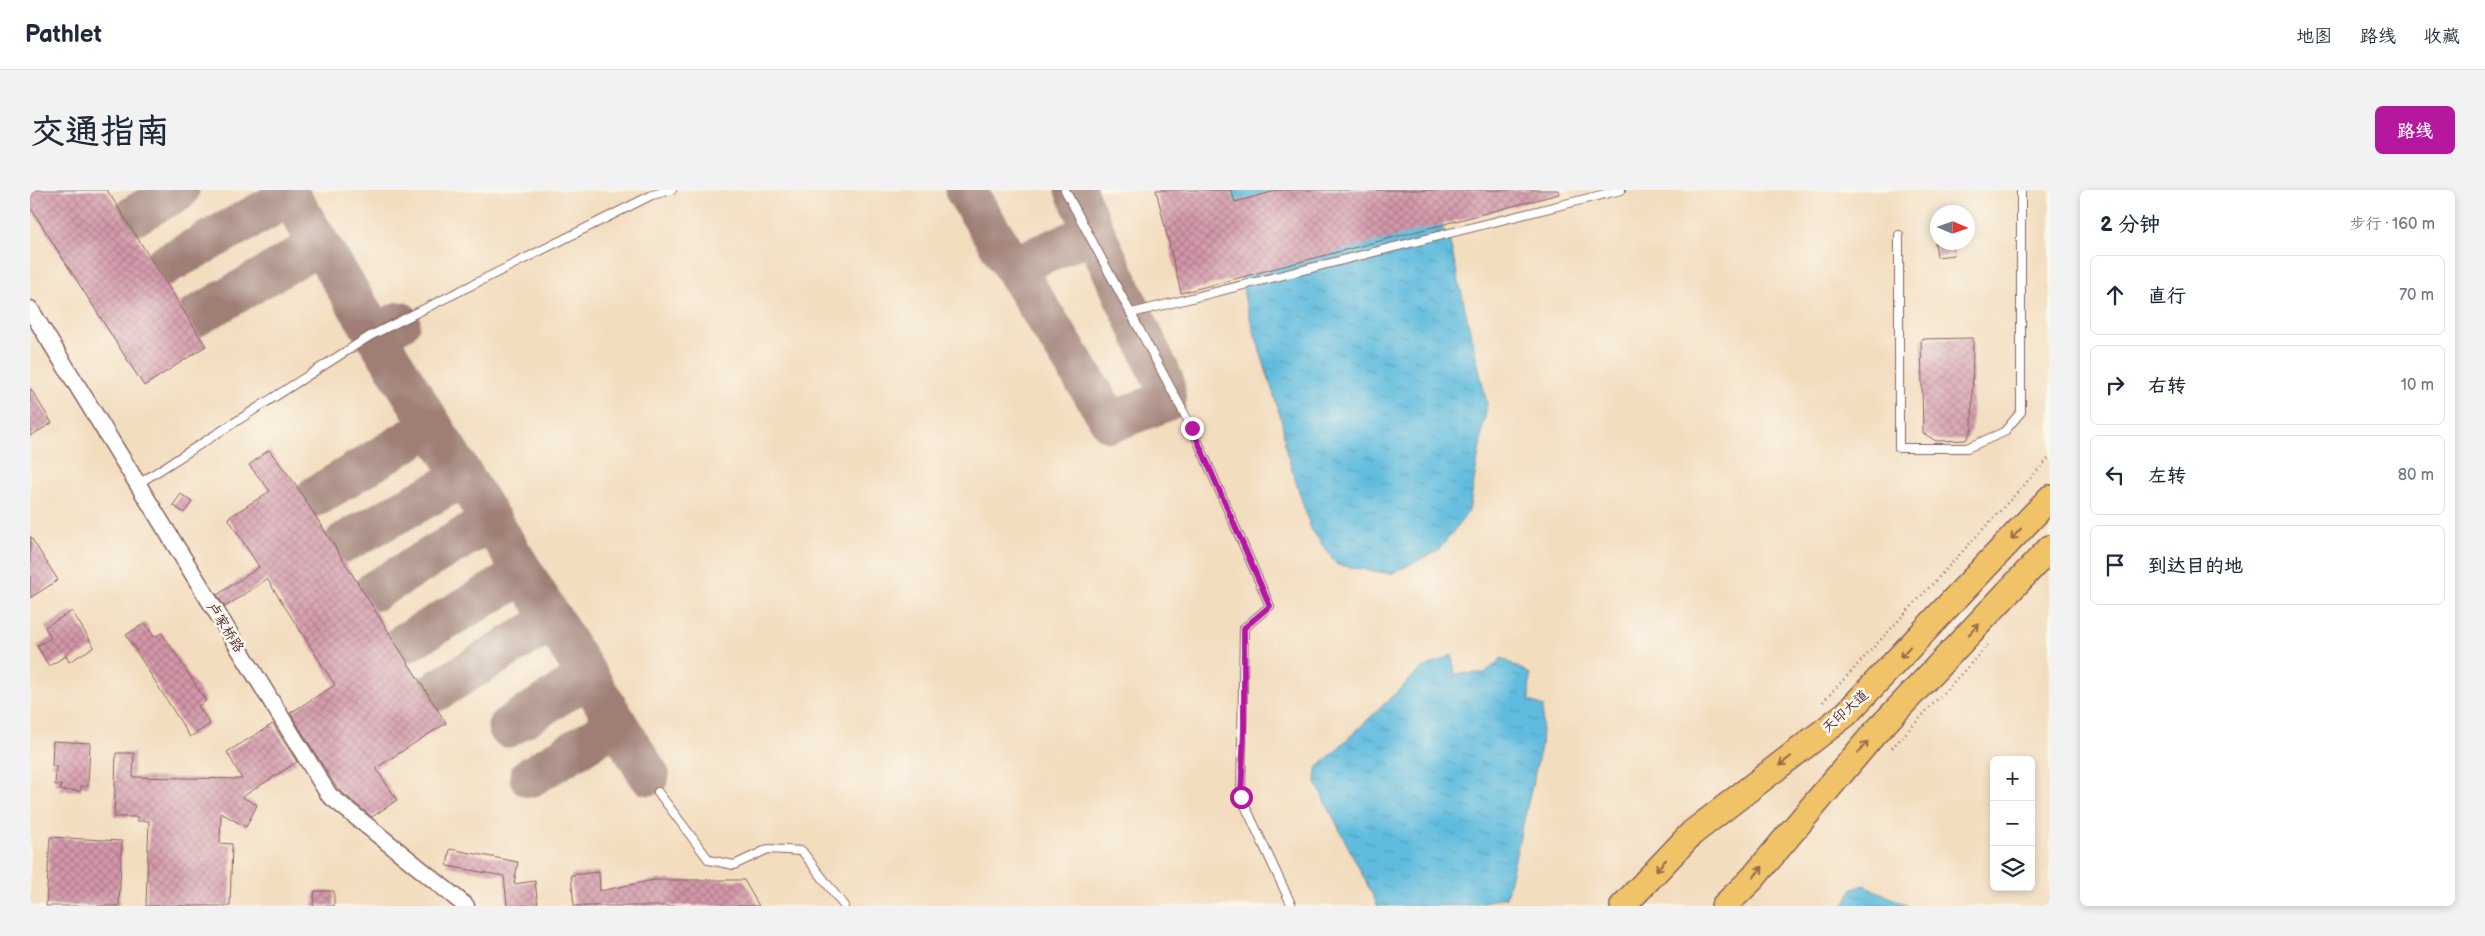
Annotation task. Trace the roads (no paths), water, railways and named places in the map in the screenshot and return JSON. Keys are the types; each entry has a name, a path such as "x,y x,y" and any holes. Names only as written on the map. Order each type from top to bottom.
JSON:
{"main road":[{"name":"天印大道","path":"1623,906 1692,833 1846,714 2050,498"},
{"path":"1724,906 1752,879 1874,735 2050,548"}],"street":[{"name":"卢家桥路","path":"30,309 329,795 466,906"}],"lane":[{"path":"138,484 370,336 652,195 672,190"},
{"path":"1065,190 1192,428 1270,606 1244,628 1244,731 1241,797 1292,906"},
{"path":"1132,313 1621,190"},
{"path":"1899,235 1899,448 1967,448 2004,432 2021,412 2021,190"},
{"path":"658,792 709,860 734,866 768,849 802,852 844,906"}],"water":[{"path":"1227,190 1425,190 1450,243 1487,404 1469,511 1439,550 1391,574 1337,565 1311,529 1286,451 1282,422 1246,305"},
{"path":"1452,655 1455,674 1485,673 1502,658 1530,674 1529,700 1543,707 1541,747 1506,897 1466,906 1378,906 1316,783 1316,769 1421,669"},
{"path":"1864,885 1909,906 1844,906 1851,890"}]}
